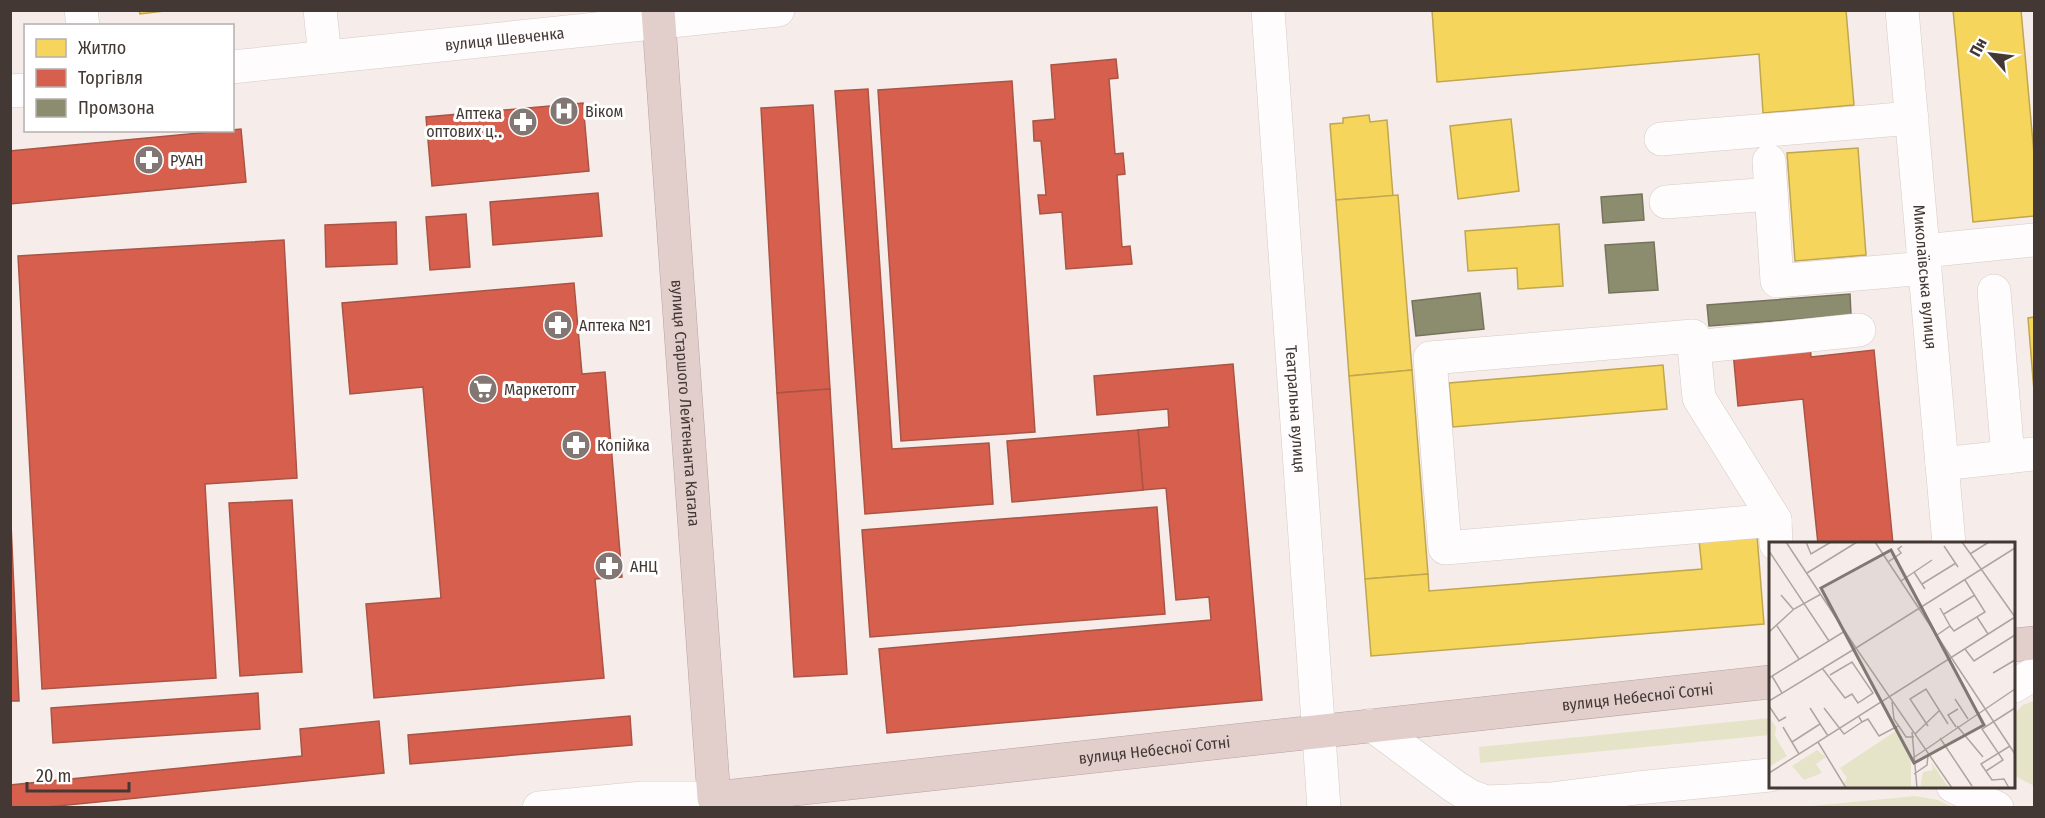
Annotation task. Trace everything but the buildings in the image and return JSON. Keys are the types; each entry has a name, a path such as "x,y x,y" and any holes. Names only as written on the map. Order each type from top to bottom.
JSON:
{"highway":[{"name":"вулиця Старшого Лейтенанта Кагала","path":"659,16 714,798"},
{"path":"2015,647 2034,643"},
{"name":"вулиця Небесної Сотні","path":"714,798 1755,684"}],"street":[{"path":"320,10 325,57"},
{"name":"вулиця Шевченка","path":"234,67 659,16 778,10"},
{"name":"Театральна вулиця","path":"1268,10 1324,807"},
{"name":"Миколаївська вулиця","path":"1902,10 1949,542"},
{"path":"1661,139 1912,118"},
{"path":"1768,161 1777,281 1924,260 2034,240"},
{"path":"1666,202 1771,194"},
{"path":"1942,464 2021,456 1994,291"},
{"path":"1694,347 1859,330"},
{"path":"1693,336 1694,347 1699,398 1775,532 1445,548 1430,358 1693,336"},
{"path":"2015,648 2034,657"},
{"path":"2015,685 2034,674"},
{"path":"1755,684 1769,699"},
{"path":"1372,725 1454,786 1486,802 1638,798 1769,775"},
{"path":"1959,788 1993,800"},
{"name":"вулиця Небесної Сотні","path":"539,807 643,798 714,798"}],"shaded area":[{"path":"2034,701 2034,786 2015,774 2015,713 2023,705"},
{"path":"1769,718 1769,735 1480,763 1479,747"},
{"path":"1915,796 1938,800 1953,807 1801,807"}],"place":[{"name":"Віком","path":"564,111"},
{"name":"Аптека оптових ц‥","path":"523,122"},
{"name":"РУАН","path":"149,160"},
{"name":"Аптека №1","path":"558,325"},
{"name":"Маркетопт","path":"483,389"},
{"name":"Копійка","path":"576,445"},
{"name":"АНЦ","path":"609,566"}]}
